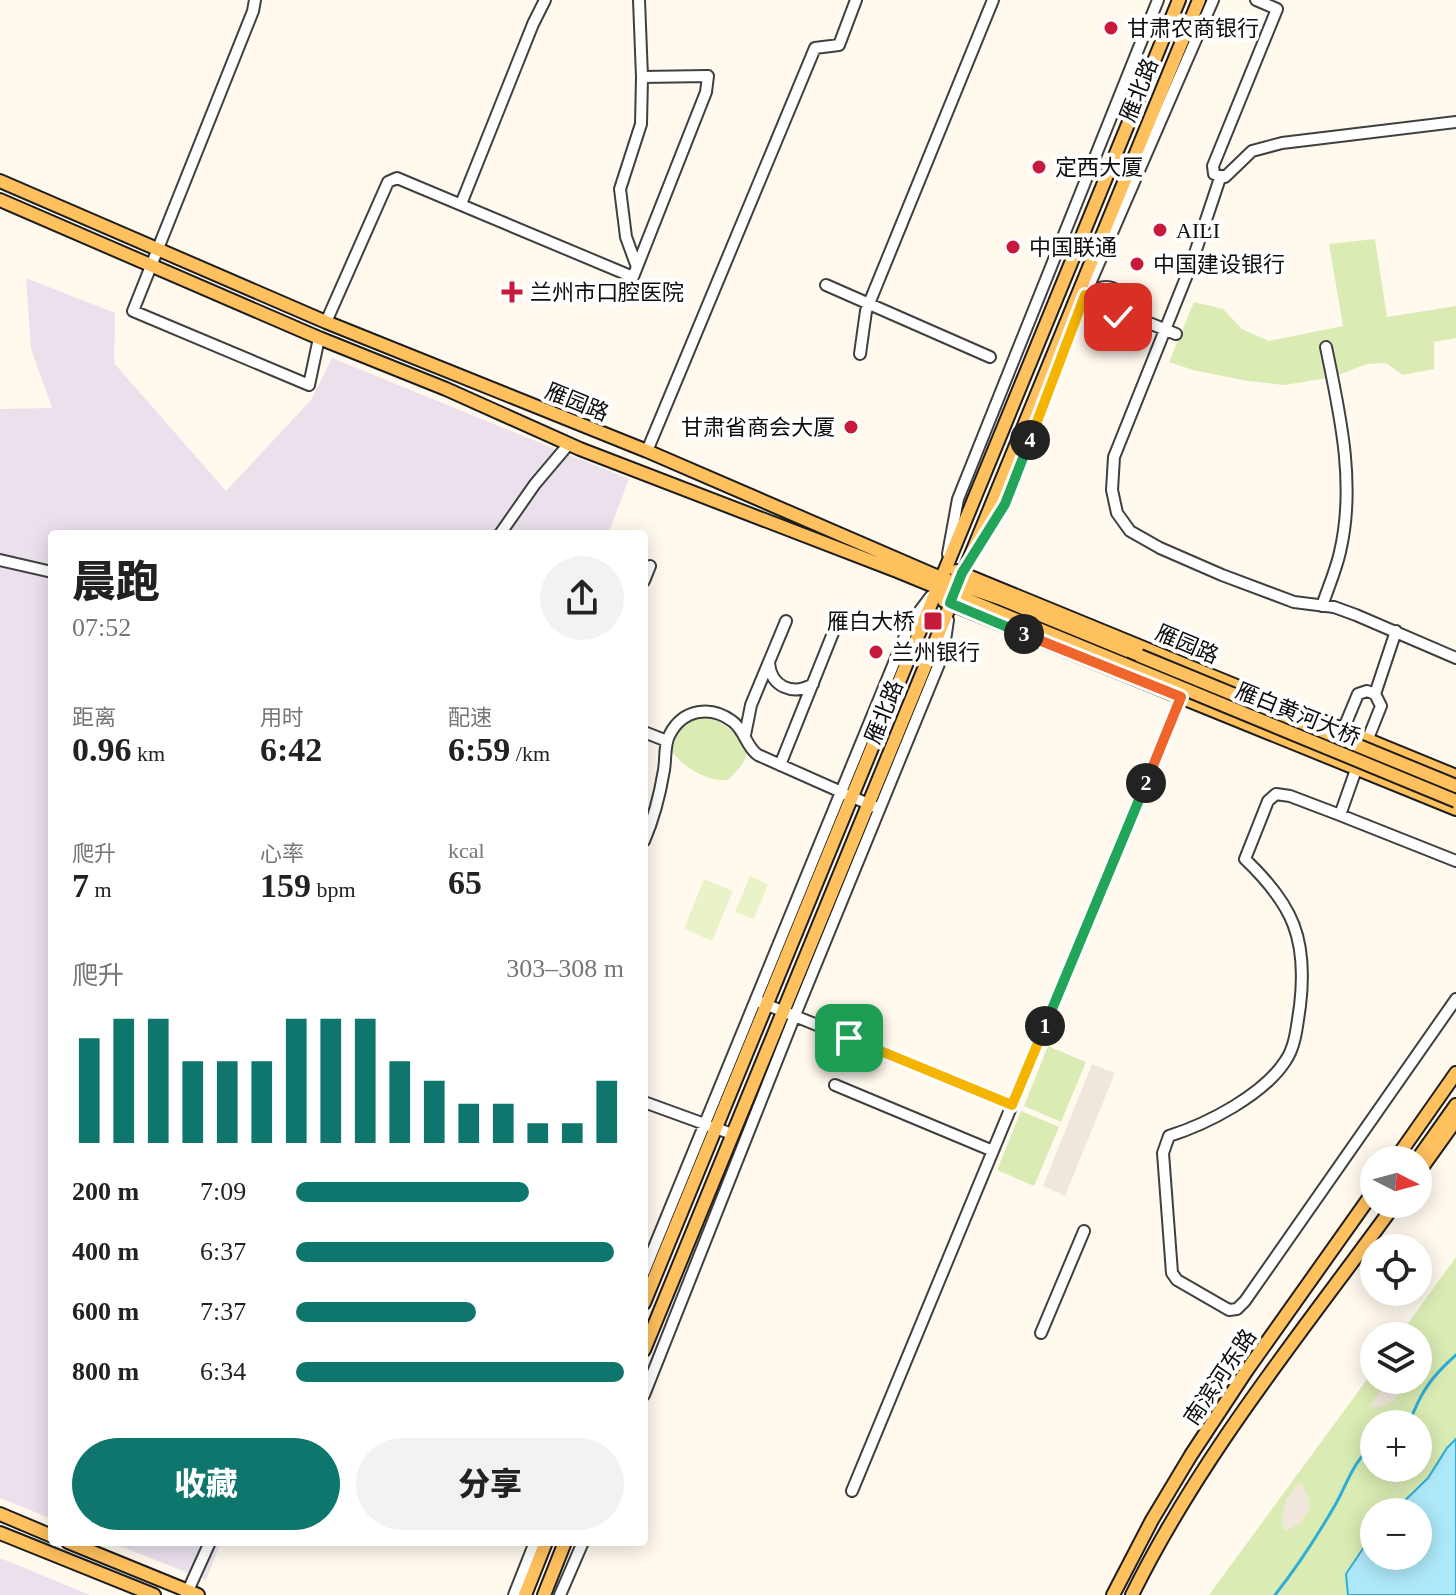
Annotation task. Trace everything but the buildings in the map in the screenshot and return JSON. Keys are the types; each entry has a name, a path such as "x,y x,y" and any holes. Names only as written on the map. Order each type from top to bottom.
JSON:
{"main road":[{"name":"雁北路","path":"648,1292 709,1127 846,794 939,582 1179,0"},
{"name":"雁北路","path":"648,1340 732,1134 789,1013 867,804 956,589 1084,295 1199,0"},
{"name":"雁园路","path":"0,181 326,322 647,451 1124,664"},
{"name":"雁园路","path":"0,200 319,338 446,389 568,445 1343,730 1456,776"},
{"path":"319,338 326,322"},
{"name":"雁园路","path":"956,589 999,598 1140,656"},
{"name":"雁园路","path":"956,589 1181,697 1456,809"},
{"name":"雁白黄河大桥","path":"1140,656 1456,786"},
{"name":"雁白黄河大桥","path":"1124,664 1456,801"},
{"path":"1405,1146 1456,1073"},
{"path":"1427,1146 1456,1105"},
{"path":"1432,1153 1456,1120"},
{"name":"南滨河东路","path":"1113,1595 1171,1487 1247,1370 1360,1211"},
{"path":"1329,1295 1344,1263 1376,1218"},
{"name":"南滨河东路","path":"1132,1595 1205,1464 1385,1218"},
{"path":"1275,1333 1292,1345"},
{"path":"0,1514 48,1534"},
{"path":"0,1533 154,1595"},
{"path":"77,1546 190,1594"},
{"path":"525,1595 544,1546"},
{"path":"544,1595 563,1546"}],"street":[{"path":"255,0 133,311 309,385 319,338"},
{"path":"461,204 545,0"},
{"path":"637,267 626,237 620,189 641,124 639,0"},
{"path":"647,451 815,48 839,45 856,0"},
{"path":"860,354 869,304 993,0"},
{"path":"939,582 958,499 1158,0"},
{"path":"1084,295 1099,288 1113,288 1122,298 1122,312 1112,321 1099,321 1089,311 1084,295 1213,0"},
{"path":"1256,0 1277,9 1213,166 1214,174 1220,178 1225,177 1252,151 1282,143 1456,122"},
{"path":"326,322 388,182 397,178 633,277 706,92 708,76 642,77"},
{"path":"1220,178 1191,265 1114,457 1112,490 1117,513 1130,531 1160,548 1294,602 1356,615 1456,658"},
{"path":"1062,284 1084,295"},
{"path":"826,285 990,357"},
{"path":"1122,312 1176,334"},
{"path":"1322,606 1340,552 1347,496 1343,430 1326,347"},
{"path":"503,530 535,484 568,445"},
{"path":"0,560 48,571"},
{"path":"648,571 650,566"},
{"path":"648,1384 789,1013 881,809 943,654 956,589"},
{"path":"745,735 751,705 786,621"},
{"path":"780,765 837,623"},
{"path":"1375,694 1396,631"},
{"path":"768,661 773,679 788,689 797,690 813,684"},
{"path":"1340,815 1381,706 1375,694 1367,691 1358,694 1343,730"},
{"path":"852,1491 1181,697"},
{"path":"648,829 662,786 667,741 677,724 700,710 717,713 733,722 745,735 752,751 881,809"},
{"path":"648,734 667,741"},
{"path":"1456,861 1290,796 1276,794 1268,801 1245,859 1281,897 1303,953 1297,1030 1287,1059 1264,1084 1225,1110 1190,1129 1169,1136 1163,1153 1172,1273 1177,1280 1229,1310 1237,1309 1245,1301 1456,999"},
{"path":"761,1002 832,1031"},
{"path":"849,1038 1012,1105"},
{"path":"835,1085 993,1151"},
{"path":"648,1104 732,1134"},
{"path":"648,1263 709,1127"},
{"path":"1041,1333 1084,1231"},
{"path":"190,1594 208,1546"},
{"path":"514,1595 533,1546"},
{"path":"560,1595 581,1546"}],"shaded area":[{"path":"26,278 115,313 114,363 226,491 311,400 332,358 629,479 610,530 48,530 48,1517 0,1498 0,409 52,408 31,349"},
{"path":"1092,1064 1115,1073 1065,1196 1043,1186"},
{"path":"1378,1394 1399,1394 1395,1400 1380,1407 1369,1407"},
{"path":"1300,1482 1309,1498 1310,1508 1301,1523 1284,1530 1282,1521 1286,1499"},
{"path":"120,1546 219,1546 206,1580"},
{"path":"0,1558 90,1595 0,1595"}],"green space":[{"path":"1375,239 1387,317 1456,306 1456,338 1434,342 1434,369 1403,375 1386,363 1367,364 1333,377 1285,385 1248,381 1169,362 1194,302 1223,309 1242,329 1269,341 1343,326 1329,244"},
{"path":"710,717 729,728 746,753 740,767 728,780 712,779 697,773 672,752 683,726"},
{"path":"750,876 768,884 754,919 735,912"},
{"path":"704,879 733,891 712,941 684,929"},
{"path":"1048,1046 1086,1062 1061,1122 1024,1106"},
{"path":"1021,1111 1059,1127 1034,1186 997,1170"},
{"path":"1456,1257 1456,1439 1432,1472 1432,1410 1360,1410 1360,1482 1424,1482 1407,1498 1360,1498 1360,1553 1346,1574 1348,1595 1209,1595 1360,1389 1360,1394 1432,1394 1432,1322 1409,1322 1421,1306 1432,1306 1432,1290"}],"water":[{"path":"1456,1439 1456,1595 1348,1595 1346,1574 1360,1553 1360,1570 1432,1570 1432,1498 1407,1498 1424,1482 1432,1482 1432,1472"}],"waterway":[{"path":"1414,1410 1427,1386 1456,1355"},
{"path":"1275,1595 1320,1530 1360,1460"}],"place":[{"name":"甘肃农商银行","path":"1111,28"},
{"name":"定西大厦","path":"1039,167"},
{"name":"AILI","path":"1160,230"},
{"name":"中国联通","path":"1013,247"},
{"name":"中国建设银行","path":"1137,264"},
{"name":"兰州市口腔医院","path":"512,292"},
{"name":"甘肃省商会大厦","path":"851,427"},
{"name":"雁白大桥","path":"933,621"},
{"name":"兰州银行","path":"876,652"}],"route":[{"path":"849,1038 1012,1105 1181,697 950,603 962,573 1005,504 1085,295 1089,298 1089,311 1093,317 1105,322 1118,317"}]}
